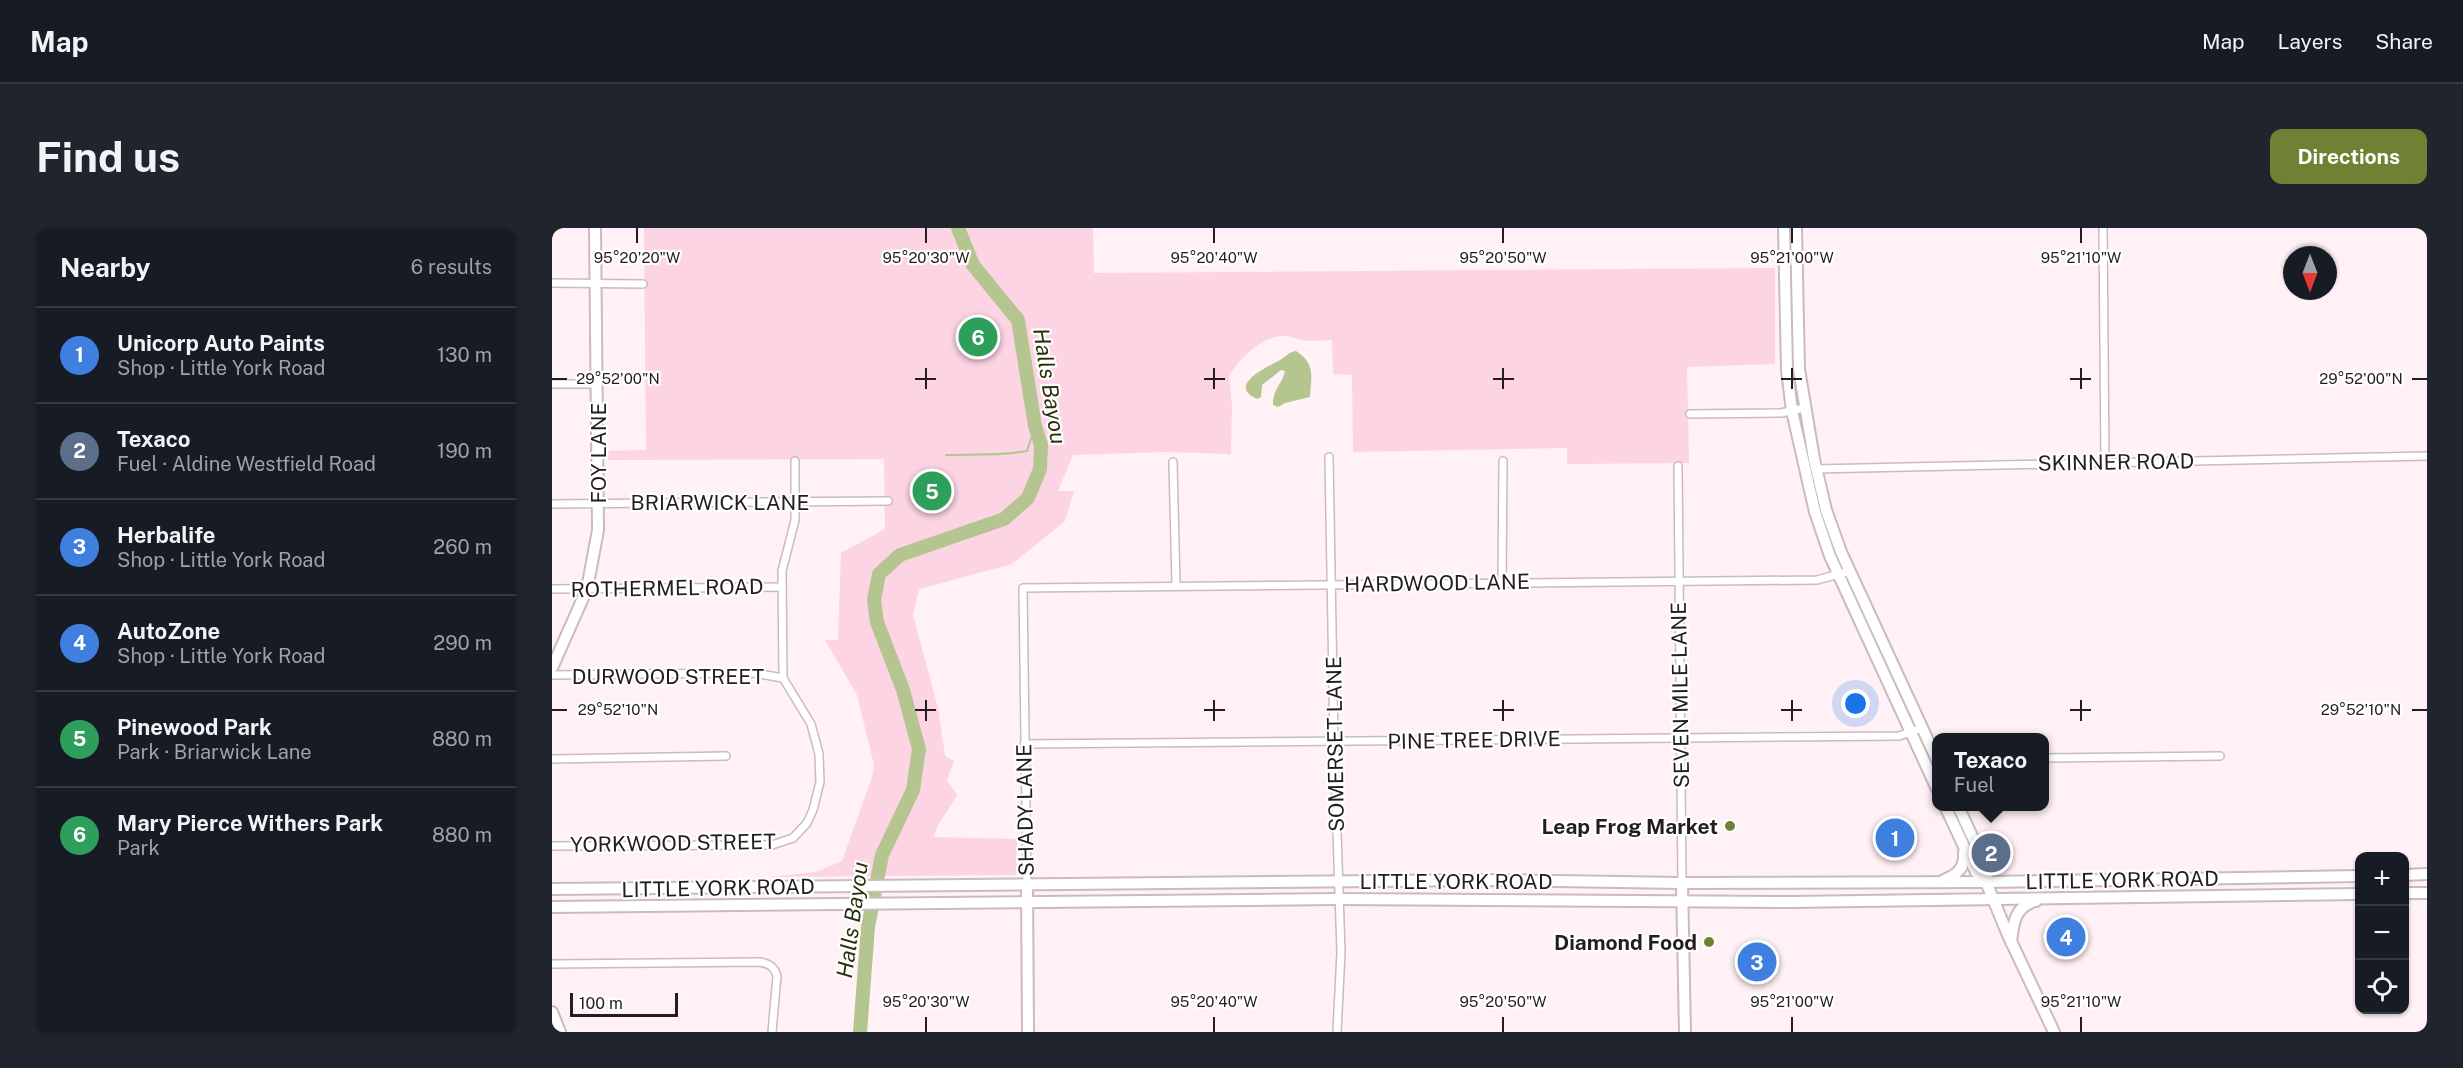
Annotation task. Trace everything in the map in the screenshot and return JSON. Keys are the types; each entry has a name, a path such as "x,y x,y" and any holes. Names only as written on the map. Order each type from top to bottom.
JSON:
{"main road":[{"name":"FOY LANE","path":"552,668 587,589 596,546 598,384 595,228"},
{"path":"1784,228 1785,316 1792,411 1815,512 1839,575 1932,778"},
{"path":"1796,228 1799,369 1804,408 1826,510 1850,572 1932,749"},
{"path":"1785,316 1797,316"},
{"path":"1797,436 1809,433"},
{"path":"1947,811 1976,872 1986,882 2054,1032"},
{"path":"1960,811 1988,871 1986,882"},
{"path":"1942,881 1961,869 1964,863 1964,846"},
{"path":"2409,875 2427,874"},
{"name":"LITTLE YORK ROAD","path":"552,889 1485,880 1682,883 1986,882 2355,876"},
{"name":"SEVEN MILE LANE","path":"1682,883 1685,1032"},
{"name":"SHADY LANE","path":"1027,884 1028,1032"},
{"path":"688,888 689,906"},
{"path":"2409,893 2427,893"},
{"name":"LITTLE YORK ROAD","path":"552,908 1338,899 1683,902 2355,894"},
{"path":"2012,943 2013,923 2019,910 2026,903 2043,898"},
{"path":"552,1012 560,1032"}],"street":[{"path":"2103,228 2104,463"},
{"path":"552,284 643,284"},
{"path":"552,384 598,384"},
{"path":"1690,414 1792,411 1804,408"},
{"name":"SKINNER ROAD","path":"1804,469 2427,456"},
{"name":"SOMERSET LANE","path":"1329,457 1341,965 1337,1032"},
{"path":"783,678 782,587 784,558 793,532 796,502 795,461"},
{"path":"1502,582 1503,461"},
{"path":"1173,462 1176,585"},
{"name":"SEVEN MILE LANE","path":"1678,466 1682,883"},
{"name":"BRIARWICK LANE","path":"552,504 888,501"},
{"name":"HARDWOOD LANE","path":"1023,588 1817,580 1850,572"},
{"name":"ROTHERMEL ROAD","path":"552,589 782,587"},
{"name":"SHADY LANE","path":"1023,588 1027,884"},
{"name":"DURWOOD STREET","path":"552,675 754,673 783,678"},
{"name":"YORKWOOD STREET","path":"552,846 772,845 793,838 807,823 813,810 820,782 820,768 811,724 783,678"},
{"name":"PINE TREE DRIVE","path":"1024,744 1899,736 1922,728"},
{"path":"552,759 726,756"},
{"path":"2049,758 2220,756"},
{"path":"1925,763 1932,761"},
{"path":"552,964 755,962 768,964 775,969 777,975 772,1032"}],"shaded area":[{"path":"644,228 1093,228 1094,273 1775,268 1775,364 1687,367 1689,463 1567,464 1567,448 1353,452 1352,375 1333,374 1332,340 1306,341 1290,336 1268,339 1252,349 1229,376 1232,405 1231,454 1164,452 1073,455 1058,491 1074,491 1065,521 1012,564 919,589 913,615 938,708 945,756 954,761 947,780 957,795 934,837 1017,839 1016,875 768,877 816,872 842,861 872,777 874,765 857,695 825,640 838,640 841,553 885,529 884,459 608,460 607,451 646,450"},
{"path":"1296,351 1307,361 1311,371 1310,397 1278,407 1273,405 1274,394 1285,371 1281,370 1262,385 1261,397 1257,399 1249,394 1246,388 1247,382 1252,377 1289,353"}],"waterway":[{"name":"Halls Bayou","path":"860,1032 868,927 882,855 913,790 919,749 903,690 877,622 874,600 879,574 900,555 1004,519 1028,498 1040,469 1041,445 1035,426 1018,320 973,265 958,228"},
{"path":"946,455 1027,451 1035,426"}],"place":[{"name":"Mary Pierce Withers Park","path":"978,337"},
{"name":"Pinewood Park","path":"932,491"},
{"name":"Leap Frog Market","path":"1730,826"},
{"name":"Unicorp Auto Paints","path":"1895,838"},
{"name":"Texaco","path":"1991,853"},
{"name":"AutoZone","path":"2066,937"},
{"name":"Diamond Food","path":"1709,942"},
{"name":"Herbalife","path":"1757,962"}]}
